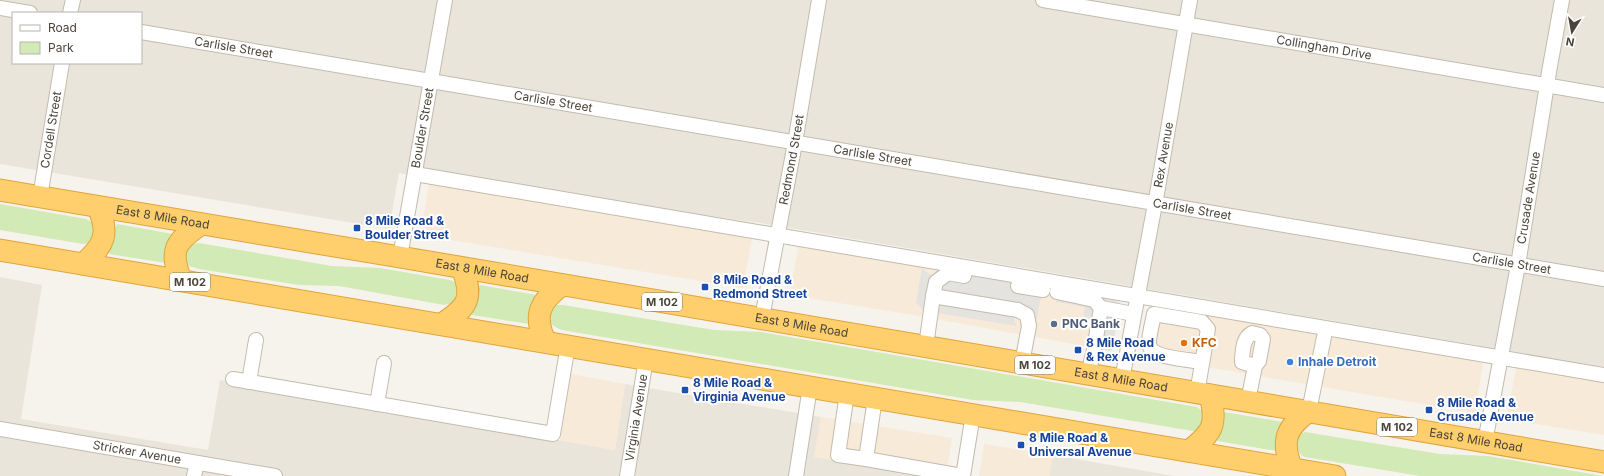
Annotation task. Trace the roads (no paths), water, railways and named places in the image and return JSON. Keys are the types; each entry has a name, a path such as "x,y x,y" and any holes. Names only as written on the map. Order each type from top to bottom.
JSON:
{"highway":[{"name":"East 8 Mile Road","path":"0,190 1604,462"},
{"path":"83,264 93,255 104,237 105,225 98,207"},
{"path":"181,280 175,262 175,251 187,233 201,224"},
{"name":"M 102","path":"0,250 545,341 1335,476"},
{"path":"442,324 459,313 467,299 468,284 462,268"},
{"path":"545,341 539,324 541,306 550,294 562,285"},
{"path":"1189,451 1206,437 1213,425 1214,412 1203,394"},
{"path":"1292,469 1286,450 1287,438 1294,425 1309,412"}],"street":[{"path":"70,12 73,0"},
{"name":"Boulder Street","path":"400,257 445,0"},
{"name":"Redmond Street","path":"762,318 795,142 818,0"},
{"name":"Collingham Drive","path":"1043,0 1604,95"},
{"name":"Rex Avenue","path":"1122,380 1155,204 1190,0"},
{"name":"Crusade Avenue","path":"1485,442 1518,265 1562,0"},
{"path":"0,8 24,12"},
{"name":"Carlisle Street","path":"142,32 1604,279"},
{"name":"Cordell Street","path":"40,197 62,64"},
{"path":"415,174 1604,375"},
{"path":"926,346 936,282 948,273 1043,290"},
{"path":"1021,286 1035,284 1086,293 1097,304 1094,350 1088,374"},
{"path":"1057,292 1134,314"},
{"path":"933,296 1018,310 1027,315 1029,326 1022,363"},
{"path":"1202,362 1160,355 1153,352 1149,347 1149,340 1154,314 1202,322 1208,330 1202,362 1203,394"},
{"path":"1309,412 1324,337"},
{"path":"249,382 256,340"},
{"path":"233,379 553,434 568,346"},
{"name":"Virginia Avenue","path":"627,476 646,359"},
{"path":"377,404 384,363"},
{"path":"1248,401 1255,366"},
{"path":"796,476 810,387"},
{"path":"847,393 838,455 963,476 973,414"},
{"path":"866,459 875,398"},
{"name":"Stricker Avenue","path":"0,429 196,469 275,476"}],"place":[{"name":"8 Mile Road & Boulder Street","path":"357,228"},
{"name":"8 Mile Road & Redmond Street","path":"705,287"},
{"name":"PNC Bank","path":"1054,324"},
{"name":"KFC","path":"1184,343"},
{"name":"8 Mile Road & Rex Avenue","path":"1078,350"},
{"name":"Inhale Detroit","path":"1290,362"},
{"name":"8 Mile Road & Virginia Avenue","path":"685,390"},
{"name":"8 Mile Road & Crusade Avenue","path":"1429,410"},
{"name":"8 Mile Road & Universal Avenue","path":"1021,445"}]}
